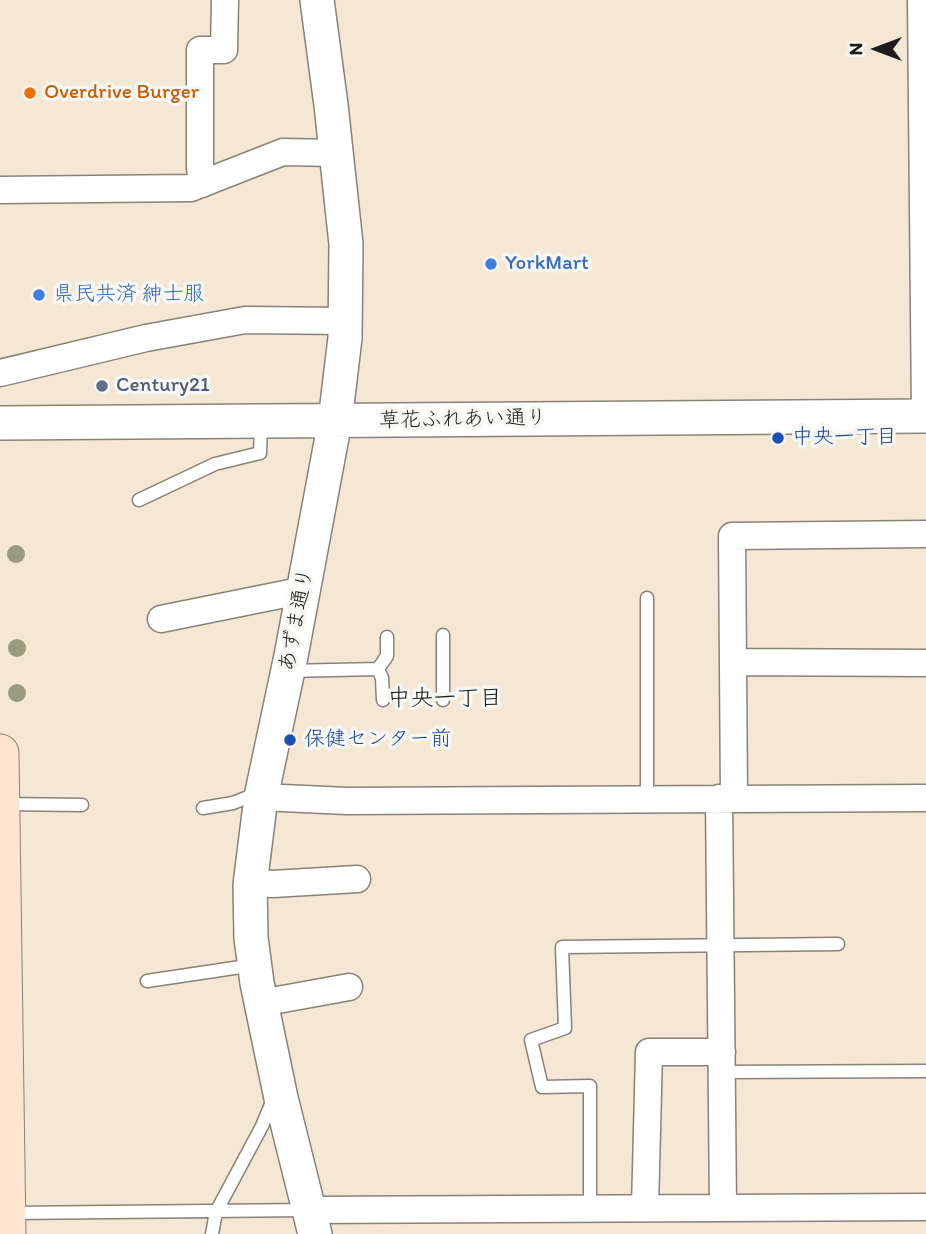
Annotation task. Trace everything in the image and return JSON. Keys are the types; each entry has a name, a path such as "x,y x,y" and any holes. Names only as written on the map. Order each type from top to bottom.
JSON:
{"main road":[{"path":"0,753 5,1220"}],"street":[{"path":"202,184 200,50 224,50 225,0"},
{"name":"あずま通り","path":"312,1222 261,1003 251,938 250,883 261,797 288,671 335,421 346,320 346,244 317,0"},
{"path":"921,0 925,416"},
{"path":"0,190 191,188 283,152 336,153"},
{"path":"0,373 146,338 245,320 346,320"},
{"name":"草花ふれあい通り","path":"0,423 925,416"},
{"path":"723,1207 720,944 733,662 732,536 926,534"},
{"path":"161,619 290,593 302,594"},
{"path":"733,662 926,663"},
{"path":"261,797 347,801 926,798"},
{"path":"250,883 357,879"},
{"path":"261,1003 349,987"},
{"path":"645,1208 649,1052 723,1062"},
{"path":"312,1222 590,1209 926,1207"}],"lane":[{"path":"139,500 215,464 260,453 261,422"},
{"path":"647,597 647,798"},
{"path":"443,635 443,700"},
{"path":"378,669 387,656 387,637"},
{"path":"288,671 378,669"},
{"path":"378,669 382,678 383,700"},
{"path":"203,808 233,803 248,797 261,797"},
{"path":"1,808 82,805"},
{"path":"590,1209 590,1086 542,1087 531,1040 565,1028 562,947 838,944"},
{"path":"147,981 255,964"},
{"path":"723,1062 926,1072"},
{"path":"212,1234 216,1212 272,1102 281,1098"},
{"path":"5,1220 216,1212 312,1222"}],"place":[{"name":"Overdrive Burger","path":"30,93"},
{"name":"YorkMart","path":"491,264"},
{"name":"県民共済 紳士服","path":"39,295"},
{"name":"Century21","path":"102,386"},
{"name":"中央一丁目","path":"778,438"},
{"name":"保健センター前","path":"290,740"}],"district":[{"name":"中央一丁目","path":"445,699"}]}
